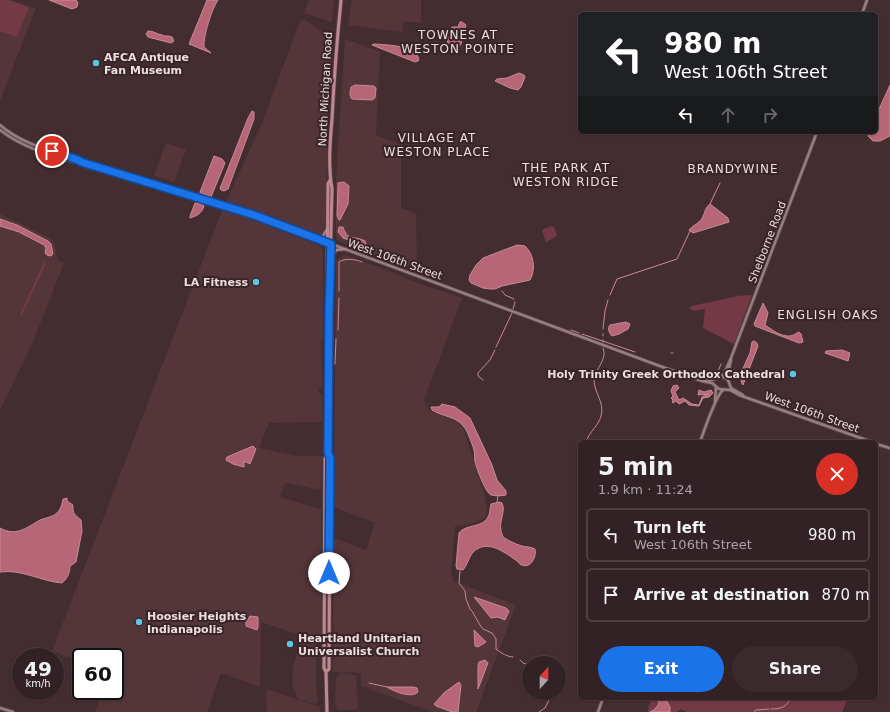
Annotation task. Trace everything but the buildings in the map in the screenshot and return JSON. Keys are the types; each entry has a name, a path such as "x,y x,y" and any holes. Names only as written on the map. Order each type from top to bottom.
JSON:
{"main road":[{"name":"North Michigan Road","path":"329,309 327,306 332,188 330,178 333,91 341,0"},
{"name":"North Michigan Road","path":"326,712 326,672 324,668 325,458 328,453 329,309 331,259 328,226 328,184 330,178"},
{"path":"312,237 323,236 328,226"},
{"path":"331,259 336,250 346,249"}],"street":[{"path":"863,12 867,0"},
{"name":"West 106th Street","path":"0,125 28,143 81,162 246,213 700,379 704,382 712,383 716,386"},
{"name":"West 106th Street","path":"0,130 14,140 32,149 77,163 81,162"},
{"name":"Shelborne Road","path":"721,376 724,374 731,358 816,134"},
{"name":"Shelborne Road","path":"728,380 731,358"},
{"path":"701,440 720,392 728,387 728,380 725,377 721,376 717,379 715,402"},
{"name":"West 106th Street","path":"700,379 717,379"},
{"name":"West 106th Street","path":"729,384 731,388 746,397"},
{"path":"716,386 719,389 724,390"},
{"name":"West 106th Street","path":"724,390 731,390 746,397 866,440"},
{"path":"878,445 890,448"},
{"path":"598,712 602,700"},
{"path":"0,708 13,712"}],"shaded area":[{"path":"0,0 9,0 36,8 0,101"},
{"path":"0,0 9,0 29,7 17,37 0,31"},
{"path":"49,0 76,0 78,3 77,7 72,9"},
{"path":"207,0 218,0 206,30 204,42 204,47 211,53 189,44"},
{"path":"309,0 334,0 332,22 304,13"},
{"path":"352,0 421,0 421,23 404,21 402,32 348,25"},
{"path":"302,19 321,31 331,34 333,43 328,114 325,225 323,233 320,235 310,233 255,212 225,204 262,123"},
{"path":"460,22 466,25 459,47 448,43 447,40 452,27 458,27"},
{"path":"148,31 152,31 163,36 171,36 174,41 171,43 148,37 146,34"},
{"path":"345,39 380,52 376,135 402,145 401,208 416,214 417,270 338,241 336,238 336,180"},
{"path":"372,45 400,47 413,51 419,60 415,62"},
{"path":"519,73 525,77 521,87 518,90 495,81 497,79 507,78"},
{"path":"355,85 374,86 376,88 375,98 372,100 352,99 350,95 351,87"},
{"path":"890,85 890,136 880,141 873,141 868,136 869,134 878,134 878,112"},
{"path":"252,111 254,112 254,119 228,189 224,191 221,190 220,188"},
{"path":"166,143 186,150 174,182 154,176"},
{"path":"214,156 222,159 225,163 211,197 201,194 200,192"},
{"path":"344,182 349,186 348,204 339,220 337,216 338,183"},
{"path":"195,203 200,203 204,206 199,214 190,218 190,216"},
{"path":"710,204 728,218 729,222 693,233 689,230 702,219"},
{"path":"223,208 255,218 255,221 318,245 323,250 323,335 321,342 322,388 319,389 319,393 322,394 322,422 269,423 259,448 297,456 322,456 321,487 319,490 282,482 285,484 280,497 321,509 322,642 261,622 260,687 221,673 207,712 95,712 99,700 124,700 124,648 72,648 72,659 64,656 64,648 53,648"},
{"path":"0,214 50,238 54,243 58,260 64,263 33,342 0,410"},
{"path":"0,219 17,225 48,241 51,244 53,254 51,256 45,253 46,248 44,245 19,232 0,226"},
{"path":"551,226 554,227 557,236 546,242 542,230"},
{"path":"339,227 343,227 347,235 361,239 365,241 366,244 363,245 343,238 338,232"},
{"path":"517,245 525,246 532,258 533,272 530,280 495,289 483,288 471,283 469,280 470,275 476,265 483,258"},
{"path":"345,255 397,274 409,280 462,298 424,400 429,410 459,423 463,428 483,489 487,509 486,516 483,519 474,523 455,526 451,572 453,581 516,605 476,712 433,712 361,686 361,673 333,672 334,538 366,550 375,523 334,507 336,260"},
{"path":"44,262 46,263 22,315 20,314"},
{"path":"752,295 734,344 703,328 705,309 694,311 690,309 690,307 701,304 737,296"},
{"path":"763,303 768,313 765,325 776,332 787,336 792,336 799,332 803,342 799,343 755,326 754,324"},
{"path":"626,322 630,324 628,329 612,336 609,330 610,325"},
{"path":"754,341 758,346 743,385 740,375 750,353 752,342"},
{"path":"842,350 850,353 848,361 825,353 826,351"},
{"path":"677,385 679,388 675,392 679,400 683,398 692,404 699,405 702,397 709,394 698,395 699,390 704,392 711,390 713,393 709,397 703,398 699,406 689,405 685,401 679,404 676,401 673,403 671,391 673,386"},
{"path":"442,404 455,407 470,418 492,465 497,480 506,491 506,495 495,496 489,493 478,470 470,438 465,429 458,421 432,410 431,407 439,407"},
{"path":"253,446 256,449 250,464 244,461 244,467 226,460 227,457"},
{"path":"67,498 67,501 73,505 74,514 81,520 82,531 76,562 70,566 67,578 62,583 16,572 0,572 0,528 11,532 21,530 55,514 60,508 63,499"},
{"path":"502,503 503,507 501,532 503,537 522,546 535,549 533,561 531,564 525,566 521,565 509,555 499,550 484,547 473,552 463,570 457,569 459,533 465,528 478,525 486,520 491,504"},
{"path":"474,597 506,608 509,611 505,620 498,617 491,618"},
{"path":"250,616 258,617 257,630 246,626 246,622"},
{"path":"474,630 486,642 478,647 475,646"},
{"path":"316,640 316,688 318,698 316,704 298,699 292,685 293,666 301,641"},
{"path":"485,660 488,663 478,689 478,666 479,662"},
{"path":"340,673 356,676 358,707 355,710 337,710 335,702 336,678 338,678"},
{"path":"459,682 461,685 458,712 452,712 434,704 445,692"},
{"path":"387,687 414,687 417,688 418,692 407,695"},
{"path":"266,689 320,707 320,712 267,712"},
{"path":"651,700 847,700 842,712 687,712 681,709 677,712 647,712"},
{"path":"658,700 666,700 670,707 670,712 650,712 659,704"}],"waterway":[{"path":"710,204 720,183"},
{"path":"610,295 617,279 677,259 690,231"},
{"path":"339,291 339,262 350,259 362,262"},
{"path":"502,291 505,295 514,299"},
{"path":"338,330 339,298"},
{"path":"603,329 608,300"},
{"path":"513,309 515,302"},
{"path":"496,347 512,313"},
{"path":"571,330 579,333"},
{"path":"582,334 635,352"},
{"path":"335,364 336,339"},
{"path":"587,440 598,423 602,411 601,402 594,385 594,380 603,360 603,348"},
{"path":"483,380 478,376 478,373 490,360 495,350"},
{"path":"717,374 721,364"},
{"path":"702,372 715,375"},
{"path":"497,503 498,495"},
{"path":"460,571 459,583 465,591 470,609 483,629 492,633 496,639 496,649 513,657"},
{"path":"369,683 387,687"},
{"path":"539,712 545,708 549,700"},
{"path":"771,709 783,707 790,700"},
{"path":"754,712 756,710 769,709"}],"place":[{"name":"AFCA Antique Fan Museum","path":"96,63"},
{"name":"LA Fitness","path":"256,282"},
{"name":"Holy Trinity Greek Orthodox Cathedral","path":"793,374"},
{"name":"Hoosier Heights Indianapolis","path":"139,622"},
{"name":"Heartland Unitarian Universalist Church","path":"290,644"}],"district":[{"name":"TOWNES AT WESTON POINTE","path":"458,42"},
{"name":"VILLAGE AT WESTON PLACE","path":"437,145"},
{"name":"BRANDYWINE","path":"733,169"},
{"name":"THE PARK AT WESTON RIDGE","path":"566,175"},
{"name":"ENGLISH OAKS","path":"828,315"}],"route":[{"path":"52,151 81,162 264,219 331,244 328,453 330,458 329,573"}]}
